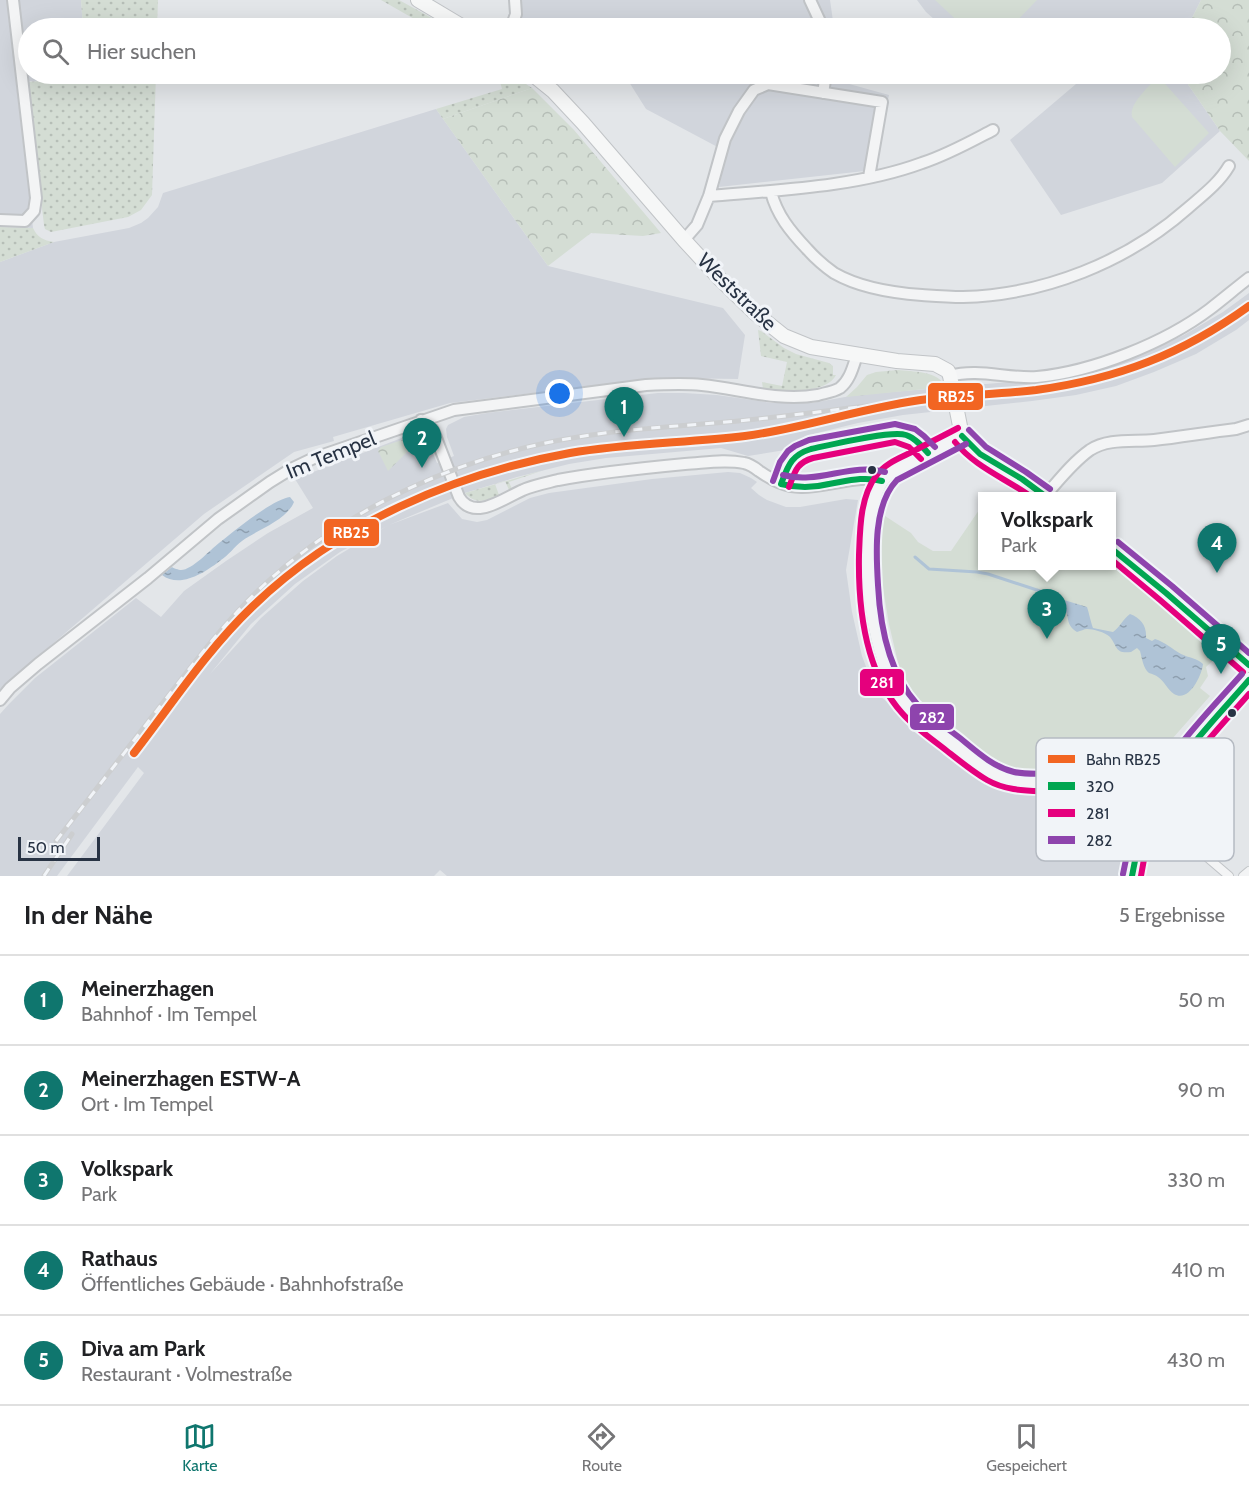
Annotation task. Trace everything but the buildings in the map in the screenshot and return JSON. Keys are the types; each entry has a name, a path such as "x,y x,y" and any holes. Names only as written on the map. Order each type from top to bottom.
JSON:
{"main road":[{"path":"418,0 448,18"},
{"name":"Weststraße","path":"544,84 583,123 720,279 771,327 784,336 811,347 934,364 948,371 950,376"},
{"path":"950,376 962,436 968,444 976,452 1039,492"},
{"path":"1116,552 1249,665"},
{"path":"1198,738 1249,680"},
{"path":"1132,876 1135,861"}],"street":[{"path":"13,0 18,43"},
{"path":"515,0 515,18"},
{"path":"810,0 818,18"},
{"path":"0,219 25,221 34,211 36,198 23,84"},
{"path":"684,240 697,225 709,196 725,139 739,111 754,90 768,84 882,102 869,177"},
{"path":"823,93 824,84"},
{"path":"709,196 771,192 896,171 922,164 993,130"},
{"path":"771,192 781,218 796,238 835,273 851,281 878,289 963,297 1023,290 1103,264 1153,236 1175,220 1221,178 1229,166"},
{"path":"950,376 968,373 1035,377 1093,366 1154,342 1186,325 1249,278"},
{"name":"Im Tempel","path":"0,700 10,688 38,664 148,578 218,519 270,482 314,458 454,410 646,385 700,385 775,396 813,396 831,392 840,387 851,374 857,355"},
{"path":"421,420 434,430 462,503 477,508 494,505 536,485 556,481 614,471 724,461 747,464 773,479 790,486 805,488 871,478 882,481"},
{"path":"1049,492 1074,464 1091,450 1102,445 1236,429 1249,425"},
{"path":"962,436 891,473 882,481 874,498 868,553 872,611 882,656 893,685 903,702 964,753 1002,778 1036,783"},
{"path":"1212,861 1229,876"},
{"path":"1243,876 1249,871"}],"shaded area":[{"path":"0,0 81,0 82,18 18,18 18,82 16,82 33,228 0,227"},
{"path":"518,0 830,0 833,18 518,18"},
{"path":"917,0 1201,0 1192,18 933,18"},
{"path":"630,84 849,84 889,95 874,170 719,187 727,152 646,109"},
{"path":"1076,84 1188,84 1220,131 1162,183 1061,215 1010,140"},
{"path":"436,109 548,266 723,308 745,335 738,379 648,379 450,403 333,437 334,441 294,452 204,514 0,689 0,262 54,242 129,228 141,223 158,207 163,193"},
{"path":"1249,293 1249,320 1236,330 1196,354 1116,386 1076,395 903,415 858,423 805,436 791,449 748,456 721,448 606,458 569,464 465,493 389,525 448,503 462,519 477,522 487,520 530,498 549,493 652,479 728,472 740,473 751,478 757,482 751,488 759,495 786,507 800,507 846,499 858,500 846,570 862,656 876,693 959,760 1008,787 1036,790 1036,861 1126,861 1123,876 447,876 440,870 434,876 67,876 144,773 138,767 57,876 0,876 0,714 35,678 136,598 161,617 184,591 268,533 313,508 295,479 412,434 421,435 428,442 437,463 454,456 447,437 448,425 464,417 487,413 658,393 717,395 772,403 812,403 856,395 1033,380 1111,365 1184,335 1223,312","holes":["387,526 337,556 303,581 261,618 210,674 251,624 295,584 340,552"]}],"green space":[{"path":"81,0 158,0 157,18 82,18"},
{"path":"381,0 399,0 432,18 412,18"},
{"path":"935,0 1037,0 1020,18 954,18"},
{"path":"1201,0 1249,0 1249,161 1220,131 1188,84 1231,84 1231,18 1192,18"},
{"path":"27,84 156,84 152,195 141,210 128,217 51,232 45,229"},
{"path":"501,84 526,84 532,88 443,119 436,109 502,89"},
{"path":"1151,84 1165,84 1209,133 1175,167 1132,117 1134,106"},
{"path":"532,88 574,130 661,233 643,236 591,233 548,266 443,119"},
{"path":"0,227 33,228 41,238 54,242 0,262"},
{"path":"758,330 796,354 829,363 833,366 833,375 836,375 823,386 813,389 791,391 763,389 762,382 782,386 787,362 761,356"},
{"path":"898,370 937,377 945,387 846,397 867,375"},
{"path":"414,436 425,441 409,450 388,471 378,451 381,447"},
{"path":"544,470 509,482 512,489 509,490 505,481"},
{"path":"495,484 499,495 490,499 481,501 465,493"},
{"path":"977,513 978,570 1116,570 1116,566 1220,654 1206,667 1208,676 1200,688 1210,696 1173,738 1036,738 1036,777 1020,777 1000,771 946,731 920,707 903,684 889,624 881,576 882,514 933,551 951,551"}],"water":[{"path":"290,497 294,502 285,514 242,541 208,569 185,580 169,579 162,575 172,567 181,570 190,567 254,516 274,503"},
{"path":"1043,592 1087,607 1093,628 1113,632 1130,614 1134,616 1144,626 1146,638 1152,641 1159,640 1203,664 1194,686 1185,695 1174,694 1160,679 1147,671 1137,648 1131,652 1122,652 1110,637 1102,632 1087,629 1077,632 1070,626 1063,607"}],"waterway":[{"path":"915,557 929,569 988,574 1043,592"}],"railway":[{"path":"56,841 186,673 237,612 299,555 372,507 452,471 493,456 535,445 618,431 762,419 930,399"},
{"path":"44,876 72,834"}],"rail line":[{"name":"RB25","path":"134,753 220,641 252,607 286,577 360,527 441,489 483,474 570,453 613,447 745,436 906,402 1036,390 1094,379 1174,351 1249,306"}],"transit line":[{"name":"282","path":"773,481 780,462 788,451 809,440 895,424 915,429 935,447"},
{"name":"281","path":"958,428 888,464 871,484 864,503 860,535 860,596 866,638 872,659 889,697 912,724 987,780 1004,787 1036,791"},
{"name":"282","path":"969,430 986,447 1050,489"},
{"name":"320","path":"781,484 788,467 799,454 845,441 874,436 906,435 915,440 928,453"},
{"name":"320","path":"962,436 980,454 1040,492"},
{"name":"281","path":"789,487 800,465 813,458 895,442 909,447 921,459"},
{"name":"281","path":"955,442 981,465 1024,492"},
{"name":"282","path":"966,444 897,480 889,490 880,516 877,544 879,600 884,632 899,678 907,692 922,709 979,753 1006,770 1036,774"},
{"name":"282","path":"783,475 809,477 860,470 885,472"},
{"name":"320","path":"781,484 805,487 849,480 882,481"},
{"name":"282","path":"1118,542 1249,653"},
{"name":"320","path":"1116,552 1249,665"},
{"name":"281","path":"1116,563 1243,672"},
{"name":"282","path":"1186,738 1242,674"},
{"name":"320","path":"1198,738 1249,680"},
{"name":"281","path":"1210,738 1249,694"},
{"name":"282","path":"1123,874 1126,861"},
{"name":"320","path":"1132,876 1135,861"},
{"name":"281","path":"1141,876 1144,861"}],"place":[{"name":"Meinerzhagen","path":"624,437"},
{"name":"Meinerzhagen ESTW-A","path":"422,468"},
{"name":"Rathaus","path":"1217,573"},
{"name":"Volkspark","path":"1047,639"},
{"name":"Diva am Park","path":"1221,674"}]}
